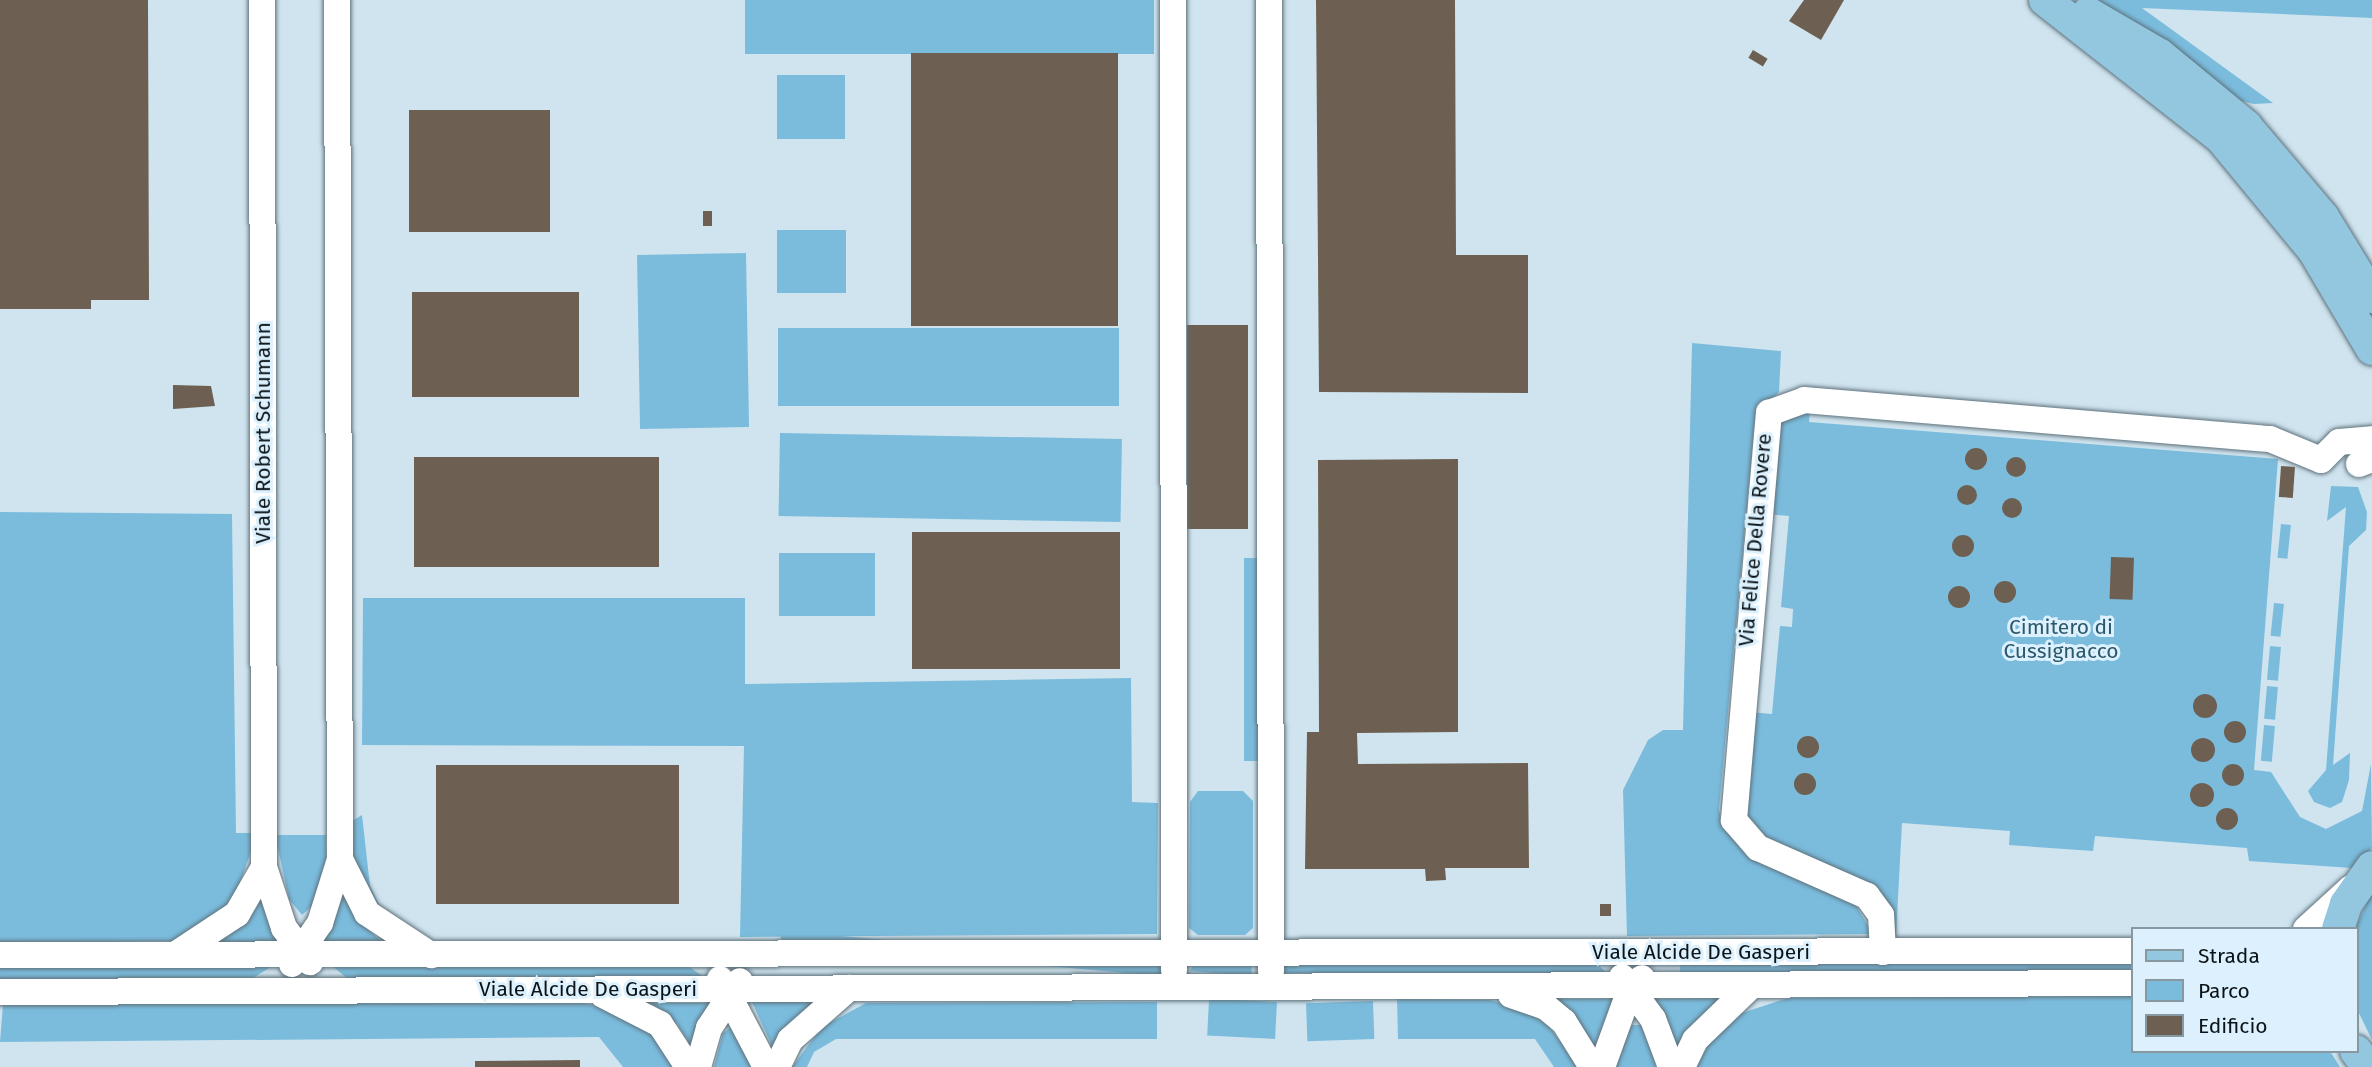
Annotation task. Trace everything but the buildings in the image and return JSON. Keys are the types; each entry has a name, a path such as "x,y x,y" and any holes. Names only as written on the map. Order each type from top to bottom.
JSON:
{"main road":[{"path":"2045,0 2221,138 2314,250 2372,349"},
{"path":"2062,0 2160,55 2246,126 2323,218 2372,297"},
{"path":"2339,927 2370,869"}],"street":[{"name":"Viale Robert Schumann","path":"262,0 264,867 284,928 301,955 345,989"},
{"path":"258,990 301,955 320,923 340,859 337,0"},
{"path":"1173,0 1175,985"},
{"path":"1269,0 1271,986"},
{"name":"Via Felice Della Rovere","path":"1883,952 1881,915 1867,896 1758,848 1734,820 1769,413 1785,402 1804,400 2270,439 2320,460 2339,442 2372,439"},
{"path":"340,859 367,913 432,956"},
{"path":"169,957 237,914 264,867"},
{"path":"2308,927 2370,869"},
{"path":"1602,1067 1631,987 1676,951"},
{"name":"Viale Alcide De Gasperi","path":"0,955 169,957 778,953 2130,951"},
{"path":"1597,952 1631,987 1653,1019 1671,1067"},
{"path":"698,1067 729,990 778,953"},
{"path":"694,954 729,990 766,1067"},
{"name":"Viale Alcide De Gasperi","path":"0,992 729,990 1175,985 1493,989 2130,983"},
{"path":"1682,1067 1695,1040 1752,985"},
{"path":"777,1067 790,1040 849,988"},
{"path":"589,989 660,1024 688,1067"},
{"path":"1493,989 1546,1007 1580,1040 1592,1067"}],"green space":[{"path":"745,0 1154,0 1154,54 745,54"},
{"path":"2097,0 2372,0 2372,18 2142,8 2273,103 2254,104 2238,100"},
{"path":"777,75 845,75 845,139 777,139"},
{"path":"777,230 846,230 846,293 777,293"},
{"path":"746,253 749,427 640,429 637,255"},
{"path":"778,328 1119,328 1119,406 778,406"},
{"path":"1692,343 1781,351 1779,392 1755,419 1719,809 1723,828 1751,859 1855,904 1873,934 1627,936 1623,790 1648,740 1663,730 1683,730"},
{"name":"Cimitero di Cussignacco","path":"1810,411 1809,422 2278,459 2254,770 2271,772 2300,817 2326,829 2362,811 2371,764 2372,848 2352,868 2249,861 2247,848 2095,836 2093,851 2009,845 2010,831 1902,823 1896,936 1879,891 1761,836 1746,814 1749,712 1772,714 1780,626 1792,627 1793,609 1781,607 1789,516 1767,514 1777,426 1786,415"},
{"path":"780,433 1122,439 1120,522 779,516"},
{"path":"2331,486 2358,487 2367,512 2366,530 2349,546 2333,765 2350,753 2349,780 2342,802 2330,808 2314,802 2308,791 2326,770 2346,507 2327,521"},
{"path":"0,512 232,514 236,833 255,833 237,891 219,914 174,941 0,942"},
{"path":"2281,524 2291,525 2287,559 2277,558"},
{"path":"779,553 875,553 875,616 779,616"},
{"path":"1244,558 1266,558 1266,761 1244,761"},
{"path":"363,598 745,598 745,684 1131,678 1132,802 1158,803 1157,934 740,937 744,746 362,745"},
{"path":"2274,603 2284,604 2280,637 2271,636"},
{"path":"2270,646 2281,647 2278,681 2267,680"},
{"path":"2267,686 2278,687 2275,720 2264,719"},
{"path":"2264,725 2275,726 2272,762 2261,761"},
{"path":"1198,791 1243,791 1253,801 1253,928 1245,935 1198,935 1189,928 1190,802"},
{"path":"362,815 370,886 380,907 355,874 347,824"},
{"path":"275,835 326,835 326,866 314,904 302,915 289,899"},
{"path":"2372,891 2372,1040 2358,1011 2358,927 2356,927"},
{"path":"343,895 362,924 383,943 321,943"},
{"path":"261,897 282,942 219,943 249,917"},
{"path":"781,931 1162,964 1161,976 780,943"},
{"path":"1680,959 2130,959 2130,972 1680,972"},
{"path":"1251,962 1252,976 1190,971 1194,963"},
{"path":"1595,962 1609,975 1281,973 1282,965"},
{"path":"331,965 688,966 704,977 348,979"},
{"path":"272,966 250,980 0,982 0,967"},
{"path":"2130,996 2130,1053 2331,1053 2340,1067 1692,1067 1730,1017 1788,998"},
{"path":"1209,998 1277,1002 1275,1039 1207,1035"},
{"path":"1723,998 1676,1050 1650,999"},
{"path":"1397,999 1490,1000 1520,1008 1548,1025 1579,1067 1554,1067 1535,1039 1398,1039"},
{"path":"1553,999 1618,999 1595,1046"},
{"path":"1373,1001 1374,1039 1307,1041 1306,1003"},
{"path":"752,1002 816,1002 774,1050"},
{"path":"1157,1002 1157,1039 836,1039 814,1052 807,1067 792,1067 822,1027 866,1003"},
{"path":"582,1003 607,1008 650,1033 676,1067 623,1067 599,1037 0,1042 3,1004"},
{"path":"651,1003 717,1003 695,1052 677,1024"},
{"path":"734,1025 753,1067 714,1067 723,1033"},
{"path":"1631,1025 1643,1025 1656,1067 1616,1067"}]}
